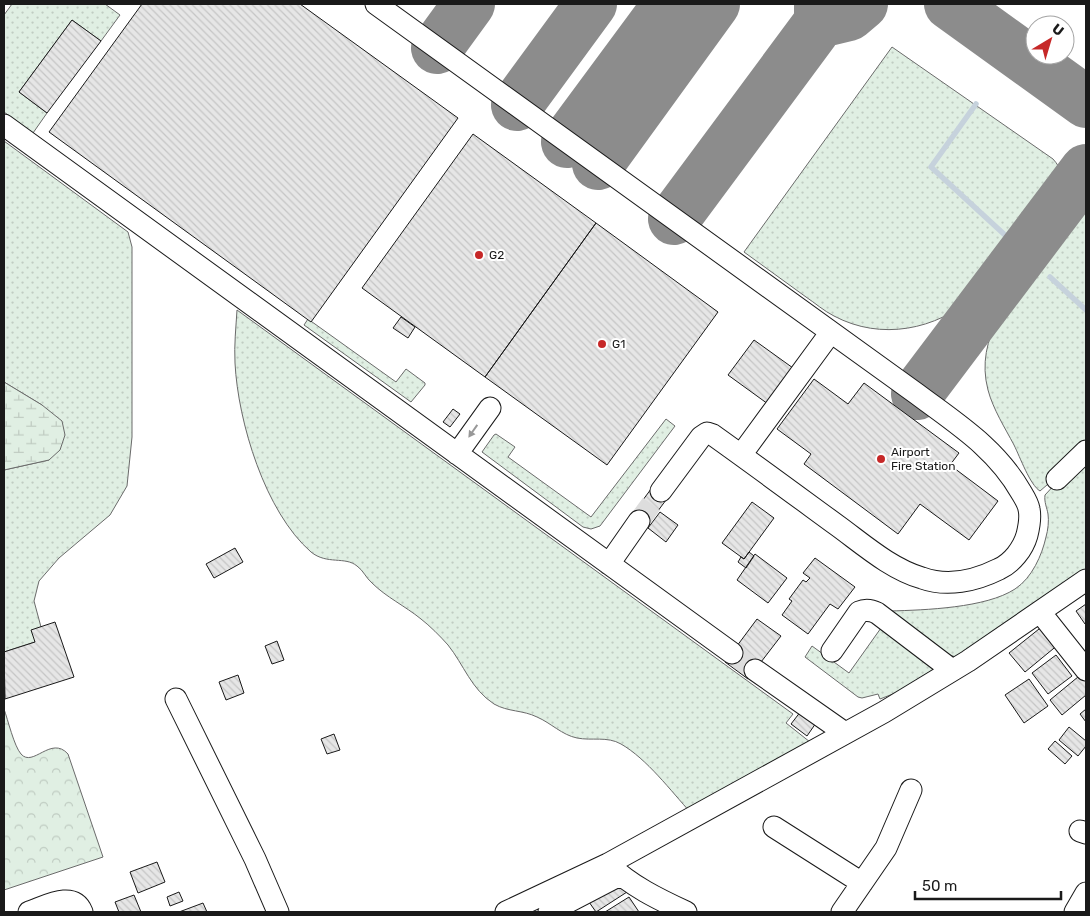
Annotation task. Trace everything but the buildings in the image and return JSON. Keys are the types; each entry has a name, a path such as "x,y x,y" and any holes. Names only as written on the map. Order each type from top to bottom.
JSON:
{"street":[{"path":"376,4 831,332 985,446 1001,462 1013,479 1029,507 1030,524 1025,542 1015,557 1004,567 964,581 941,582 923,579 904,572 713,435 707,433 703,435 661,491"},
{"path":"4,125 732,653"},
{"path":"741,455 831,332"},
{"path":"457,454 490,408"},
{"path":"1058,479 1086,451"},
{"path":"609,564 639,521"},
{"path":"549,912 614,870 845,733 918,692 1086,580"},
{"path":"832,651 860,612 871,610 952,670"},
{"path":"1040,612 1086,670"},
{"path":"755,670 845,733"},
{"path":"176,699 255,859 278,912"},
{"path":"842,912 886,848 911,790"},
{"path":"774,827 862,883"},
{"path":"506,912 614,870"},
{"path":"614,870 649,894 686,912"},
{"path":"1075,912 1086,893"},
{"path":"30,912 68,900 76,903 82,912"}],"green space":[{"path":"12,4 105,4 120,15 101,41 72,20 19,92 47,113 33,133 4,112 4,15"},
{"path":"892,47 1053,159 1060,169 1061,176 1057,188 975,296 960,308 926,324 889,330 852,324 834,316 744,252"},
{"path":"4,141 128,232 132,247 132,437 127,486 110,515 59,558 39,581 34,601 41,627 35,642 4,652 4,470 49,460 42,405 4,382"},
{"path":"1086,200 1086,441 1055,478 1040,491 1029,477 993,404 988,390 985,371 986,352 998,318 1008,302 1069,219"},
{"path":"237,310 793,714 786,723 810,742 691,813 640,758 621,744 605,739 583,739 572,736 561,732 532,715 494,704 486,698 468,676 448,645 428,625 377,588 357,566 347,561 329,560 311,552 295,535 280,514 257,465 242,412 235,363"},
{"path":"308,319 396,382 406,369 425,383 425,385 411,402 304,325"},
{"path":"4,382 42,405 62,421 65,435 60,450 49,460 4,470"},
{"path":"666,419 675,426 600,526 591,529 583,527 482,452 496,434 515,447 508,457 591,517"},
{"path":"1086,462 1086,570 956,657 949,655 890,611 955,607 988,600 1015,589 1031,572 1044,544 1048,520 1045,495 1058,481"},
{"path":"881,628 934,669 898,692 880,699 878,694 862,698 858,697 805,657 812,646 849,673"},
{"path":"4,709 21,754 31,757 55,748 62,749 68,754 103,857 4,890"}],"waterway":[{"path":"976,104 931,167 1006,236"},
{"path":"1050,277 1086,310"}],"taxiway":[{"path":"437,48 469,4"},
{"path":"517,105 591,4"},
{"path":"567,142 669,4"},
{"path":"598,164 714,4"},
{"path":"820,4 820,22 849,15 862,4"},
{"path":"950,4 1086,102"},
{"path":"674,219 820,22"},
{"path":"917,394 1086,170"}],"tunnel":[{"path":"639,521 661,491"},
{"path":"732,653 755,670"}],"place":[{"name":"G2","path":"479,255"},
{"name":"G1","path":"602,344"},
{"name":"Airport Fire Station","path":"881,459"}]}
